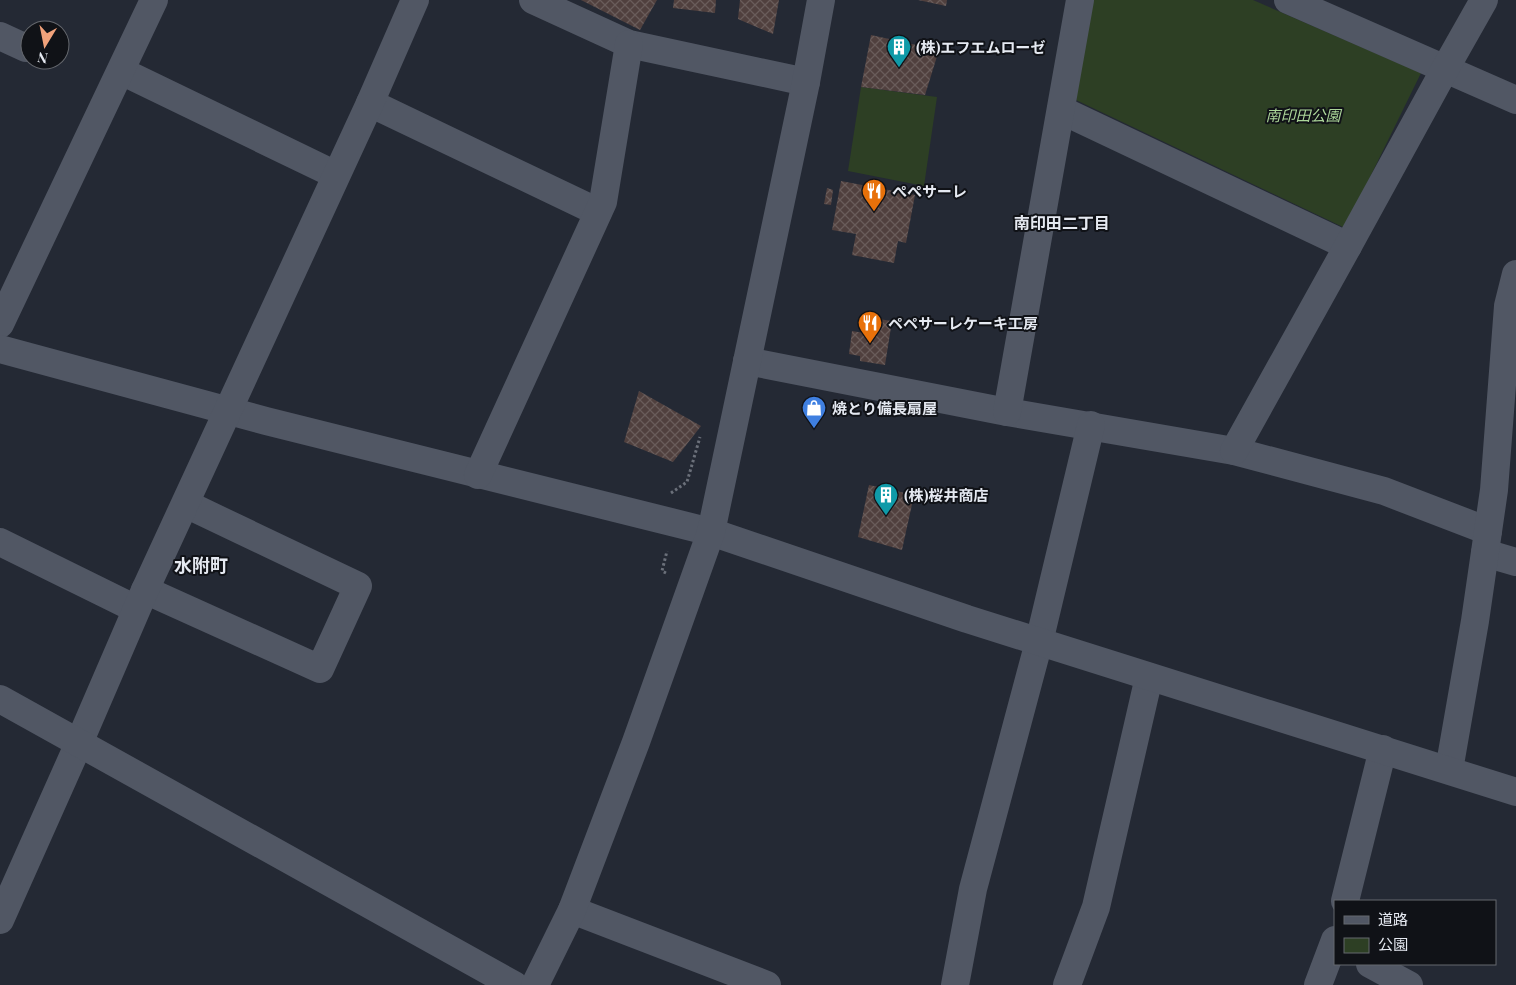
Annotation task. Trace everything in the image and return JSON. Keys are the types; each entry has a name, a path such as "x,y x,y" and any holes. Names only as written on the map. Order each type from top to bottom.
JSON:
{"street":[{"path":"0,324 153,0"},
{"path":"0,920 141,599 370,103 415,0"},
{"path":"533,0 629,44 806,82"},
{"path":"535,985 572,910 636,742 711,532 806,82 821,0"},
{"path":"1007,412 1080,0"},
{"path":"1288,0 1516,100"},
{"path":"1234,450 1484,0"},
{"path":"0,36 20,45"},
{"path":"478,474 602,202 629,44"},
{"path":"121,71 336,176"},
{"path":"370,103 598,212"},
{"path":"1061,110 1348,246"},
{"path":"1449,770 1487,542 1516,274"},
{"path":"0,349 228,410 711,532 1039,642 1516,792"},
{"path":"747,361 1007,412 1234,450 1384,491 1487,542 1516,562"},
{"path":"955,985 973,889 1039,642 1091,425"},
{"path":"0,542 320,669 358,586 186,504"},
{"path":"1067,985 1096,907 1149,677"},
{"path":"0,699 514,985"},
{"path":"1345,900 1383,749"},
{"path":"572,910 767,985"},
{"path":"1318,985 1334,943"},
{"path":"1372,965 1409,985"}],"green space":[{"name":"南印田公園","path":"1093,0 1253,0 1421,73 1345,228 1076,100"},
{"path":"861,87 937,97 924,186 848,171"}],"building":[{"path":"581,0 657,0 640,30"},
{"path":"674,0 716,0 715,13 673,8"},
{"path":"740,0 779,0 773,34 738,19"},
{"path":"918,0 947,0 946,6"},
{"name":"(株)エフエムローゼ","path":"871,35 939,50 925,95 861,87"},
{"name":"ぺぺサーレ","path":"841,181 915,195 906,243 898,241 894,263 852,255 856,234 832,230"},
{"path":"827,188 833,190 831,205 824,204"},
{"name":"ペペサーレケーキ工房","path":"872,318 892,321 885,365 860,361 860,356 849,354 852,331 864,333 865,326 870,327"},
{"path":"639,391 701,426 673,462 624,442"},
{"name":"(株)桜井商店","path":"869,485 914,495 902,550 858,537"}],"place":[{"name":"(株)エフエムローゼ","path":"899,68"},
{"name":"ぺぺサーレ","path":"874,212"},
{"name":"ペペサーレケーキ工房","path":"870,344"},
{"name":"焼とり備長扇屋","path":"814,429"},
{"name":"(株)桜井商店","path":"886,516"}],"district":[{"name":"南印田二丁目","path":"1062,222"},
{"name":"水附町","path":"201,565"}]}
